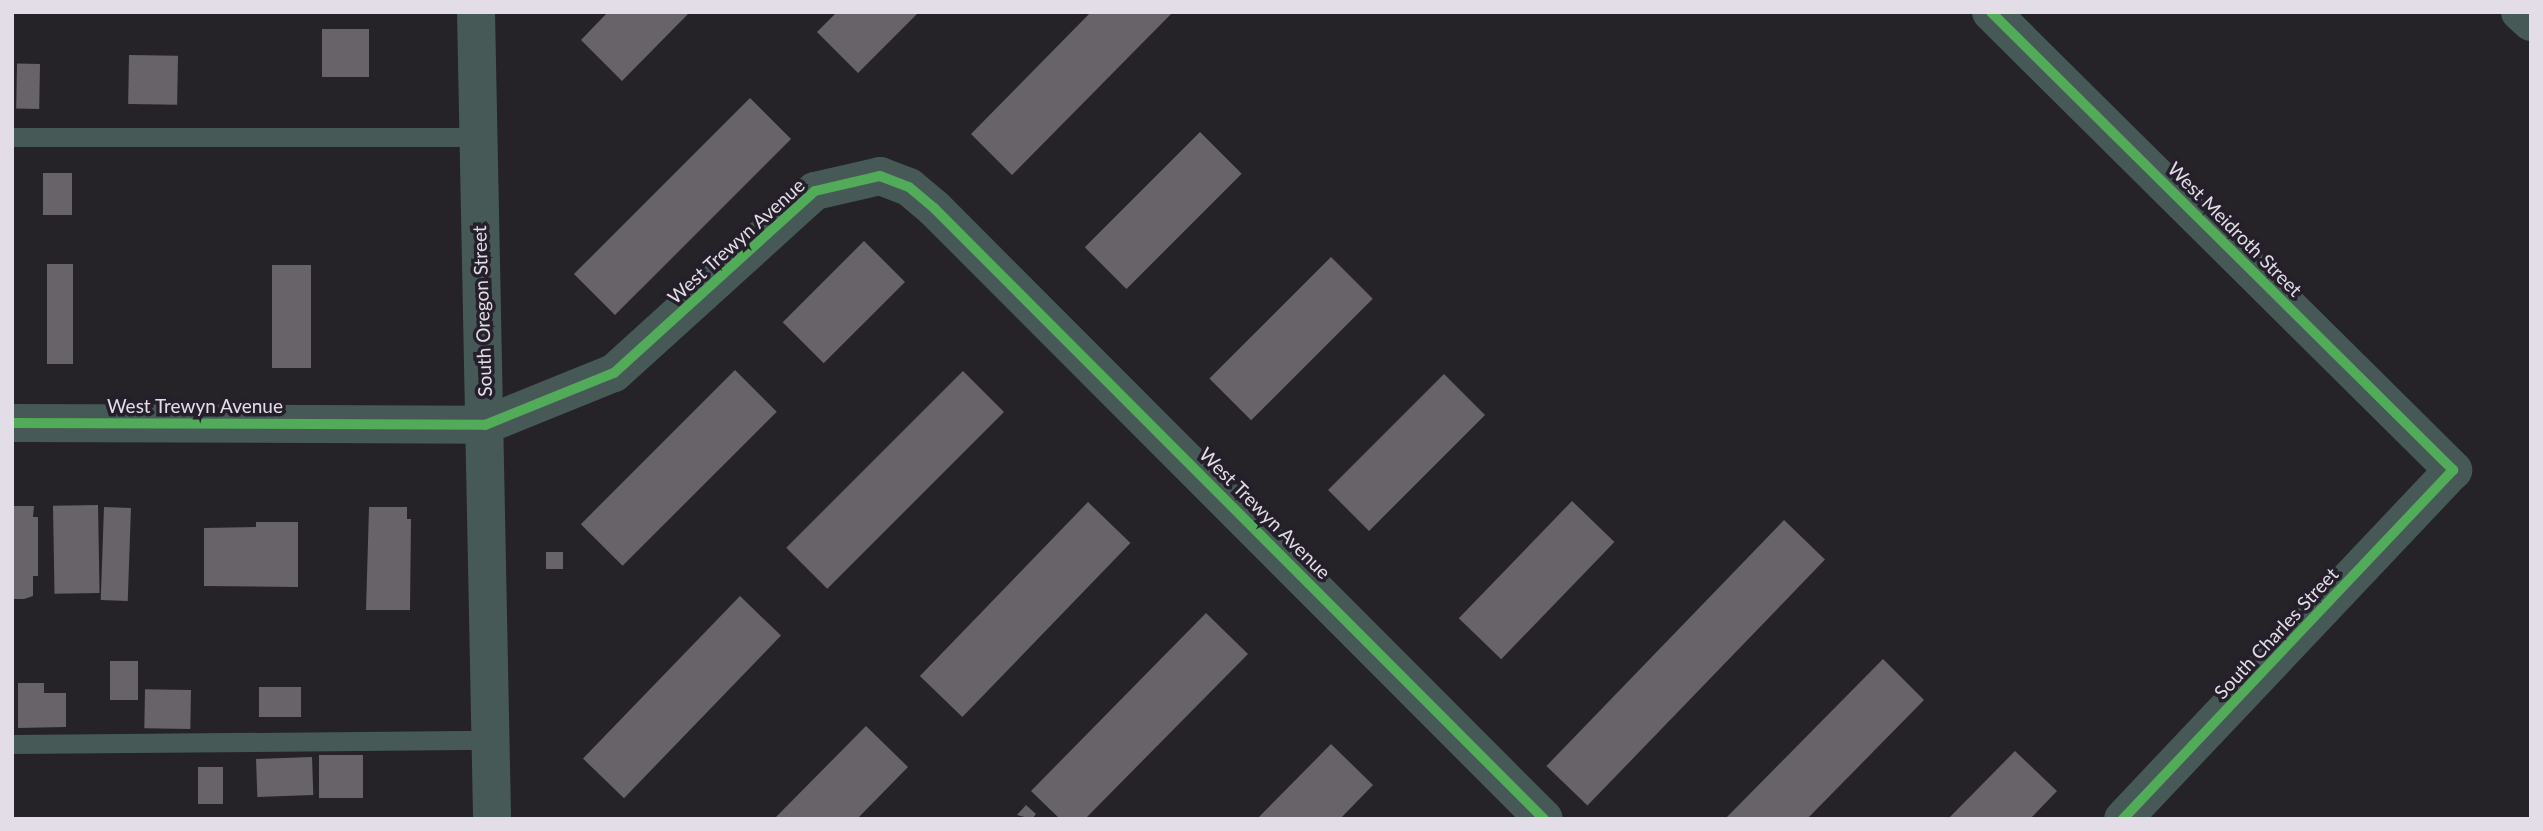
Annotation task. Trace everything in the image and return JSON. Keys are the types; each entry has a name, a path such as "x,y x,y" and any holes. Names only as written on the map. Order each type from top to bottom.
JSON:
{"street":[{"name":"South Oregon Street","path":"476,12 492,819"},
{"name":"West Meidroth Street","path":"1991,12 2453,470"},
{"path":"2520,12 2531,22"},
{"name":"West Trewyn Avenue","path":"12,423 485,425 614,373 815,191 880,176 909,187 934,208 1544,819"},
{"name":"South Charles Street","path":"2123,819 2453,470"}],"lane":[{"path":"12,137 477,136"},
{"path":"12,744 491,740"}],"building":[{"path":"608,12 690,12 622,81 581,40"},
{"path":"837,12 919,12 858,73 817,32"},
{"path":"1091,12 1173,12 1012,175 971,134"},
{"path":"322,29 369,29 369,77 322,77"},
{"path":"129,55 178,56 177,105 128,104"},
{"path":"17,64 40,64 39,109 16,109"},
{"path":"750,98 791,139 615,315 574,274"},
{"path":"1200,132 1242,174 1126,289 1085,247"},
{"path":"43,173 72,173 72,215 43,215"},
{"path":"864,241 905,282 824,363 783,322"},
{"path":"1331,257 1373,299 1251,420 1209,379"},
{"path":"47,264 73,264 73,364 47,364"},
{"path":"272,265 311,265 311,368 272,368"},
{"path":"735,370 777,412 623,566 581,524"},
{"path":"963,371 1004,412 827,589 786,548"},
{"path":"1444,374 1485,415 1369,531 1328,490"},
{"path":"1572,501 1614,542 1501,659 1459,618"},
{"path":"1088,502 1130,543 962,717 920,676"},
{"path":"98,505 100,593 55,594 53,506"},
{"path":"12,506 34,506 33,517 38,517 38,576 33,576 33,596 24,599 12,599"},
{"path":"104,507 131,508 128,601 101,600"},
{"path":"369,507 407,507 407,519 411,519 410,610 366,610"},
{"path":"1784,520 1825,560 1587,806 1546,766"},
{"path":"256,522 298,522 298,587 204,586 204,528 256,527"},
{"path":"546,552 563,552 563,569 546,569"},
{"path":"740,596 781,636 624,798 583,759"},
{"path":"1206,613 1248,654 1085,819 1060,819 1031,791"},
{"path":"1883,659 1924,700 1807,819 1725,819"},
{"path":"110,661 138,661 138,700 110,700"},
{"path":"18,683 44,683 44,693 66,693 66,727 18,728"},
{"path":"259,687 301,687 301,717 259,717"},
{"path":"145,689 191,690 190,729 144,728"},
{"path":"866,726 908,767 857,819 774,819"},
{"path":"1331,744 1373,785 1340,819 1257,819"},
{"path":"2015,751 2057,791 2030,819 1948,819"},
{"path":"319,755 363,755 363,798 319,798"},
{"path":"312,757 313,795 257,797 256,759"},
{"path":"198,767 223,767 223,804 198,804"},
{"path":"1026,805 1036,814 1032,819 1017,815"}],"cycle path":[{"path":"1991,12 2453,470 2123,819"},
{"path":"12,423 485,425 614,373 815,191 880,176 909,187 934,208 1544,819"}]}
